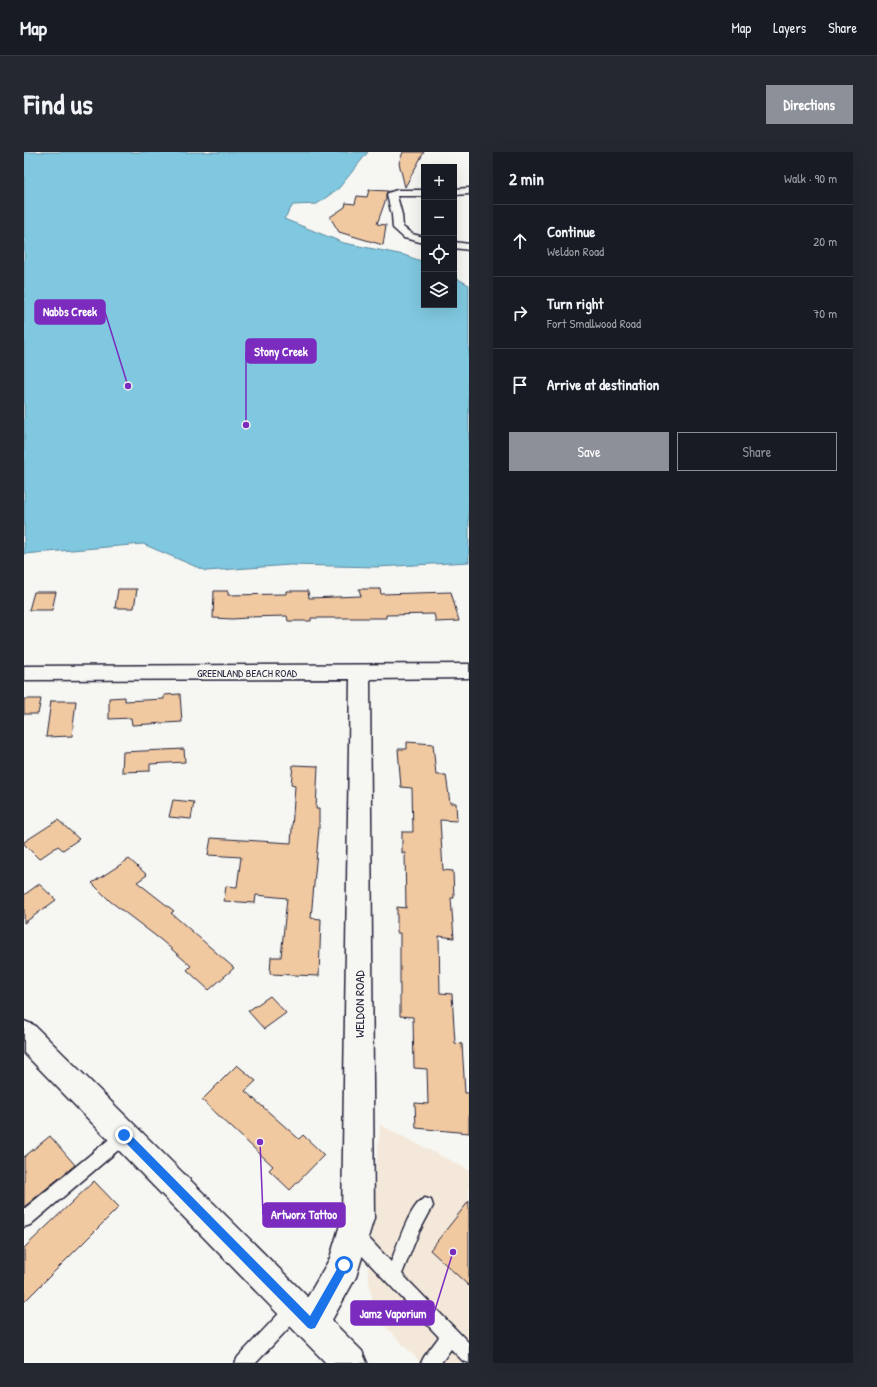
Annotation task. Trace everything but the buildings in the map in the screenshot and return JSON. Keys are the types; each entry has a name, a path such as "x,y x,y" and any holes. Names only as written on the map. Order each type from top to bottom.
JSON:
{"street":[{"path":"457,192 469,192"},
{"path":"421,193 397,193 392,195 397,215 398,228 408,236 421,239"},
{"path":"408,236 421,235"},
{"path":"457,245 469,247"},
{"name":"GREENLAND BEACH ROAD","path":"24,673 469,671"},
{"name":"WELDON ROAD","path":"303,1316 344,1265 358,1218 360,672"},
{"path":"24,1034 350,1363"}],"lane":[{"path":"24,1219 124,1135"},
{"path":"393,1276 412,1229 424,1206"},
{"path":"353,1234 469,1355"},
{"path":"244,1363 303,1316"},
{"path":"430,1363 450,1336"}],"shaded area":[{"path":"380,1125 469,1170 469,1363 421,1363 375,1316 368,1274"}],"water":[{"path":"24,152 368,152 339,188 317,204 293,205 284,219 344,243 404,255 421,261 421,308 457,308 457,279 469,285 469,562 377,567 290,565 206,571 143,544 24,554"}],"place":[{"name":"Nabbs Creek","path":"128,386"},
{"name":"Stony Creek","path":"246,425"},
{"name":"Artworx Tattoo","path":"260,1142"},
{"name":"Jamz Vaporium","path":"453,1252"}],"route":[{"path":"124,1135 311,1324 344,1265"}]}
